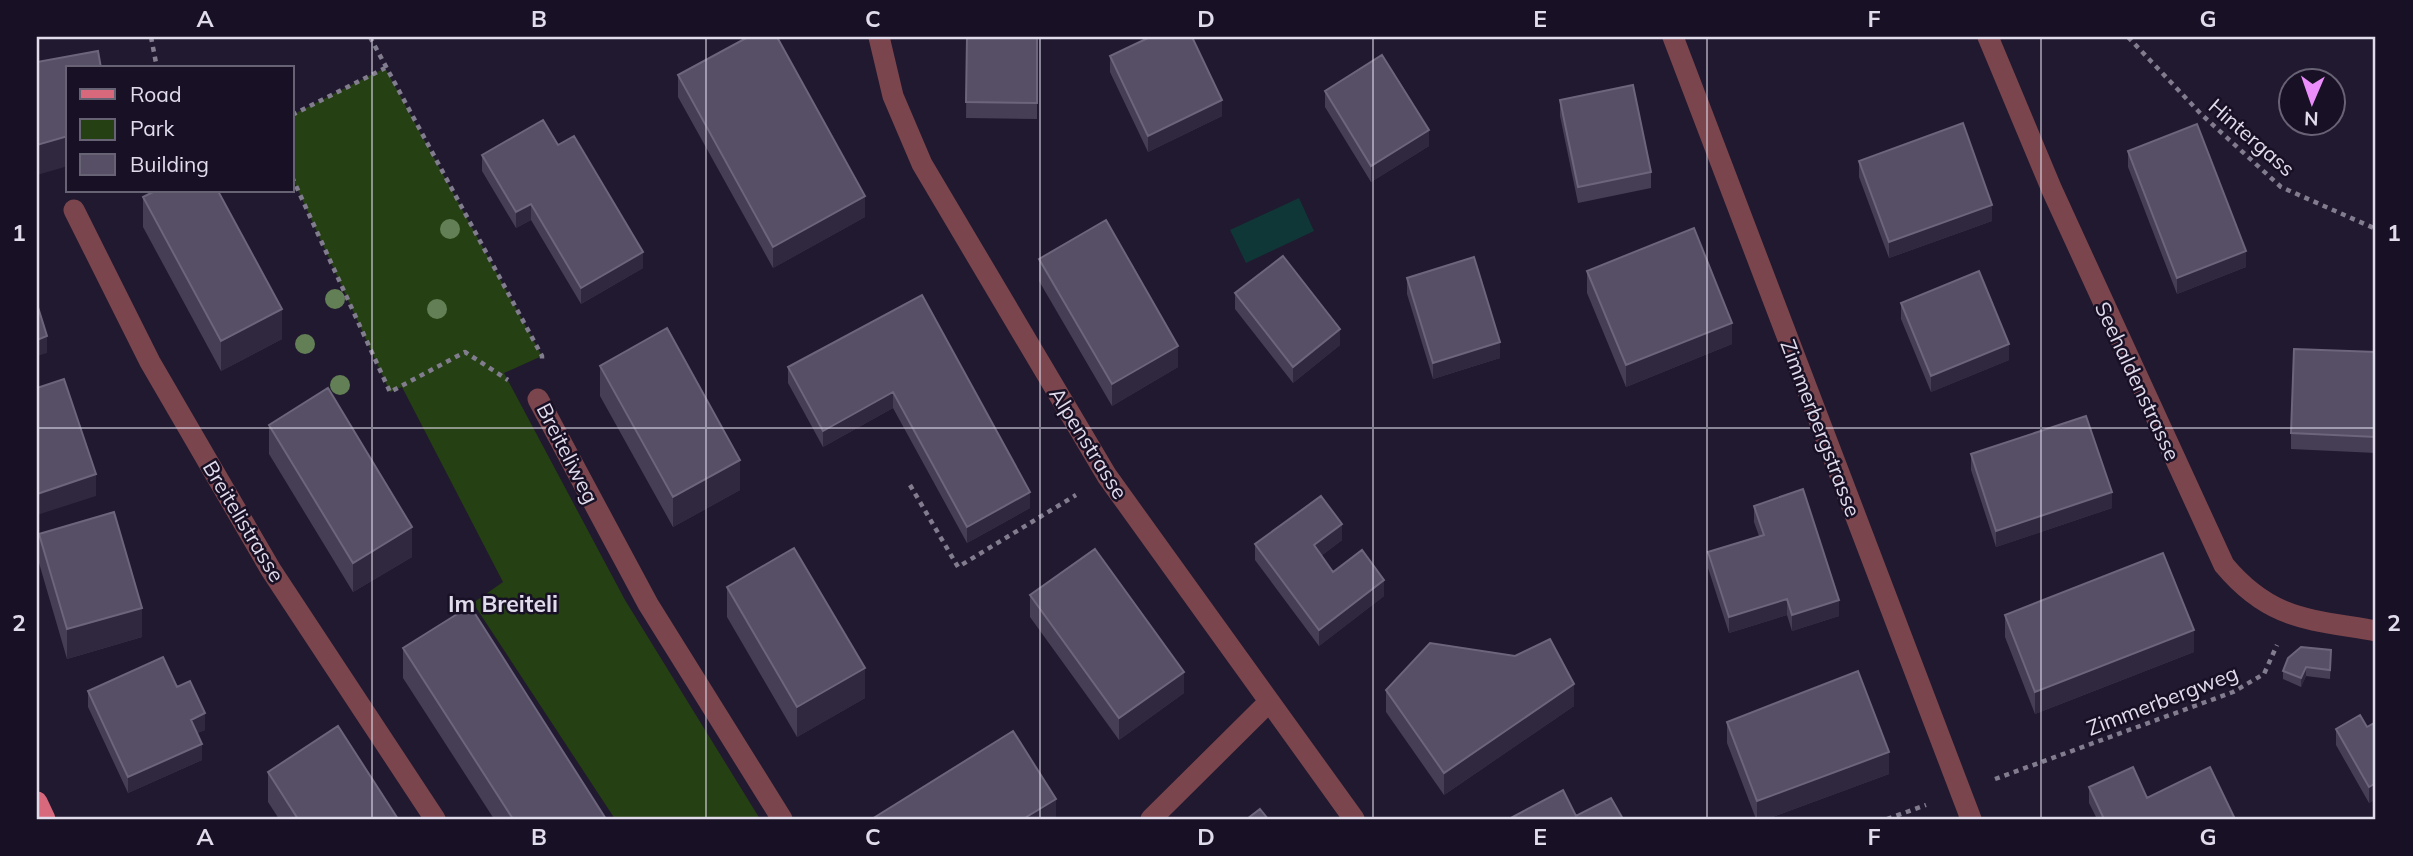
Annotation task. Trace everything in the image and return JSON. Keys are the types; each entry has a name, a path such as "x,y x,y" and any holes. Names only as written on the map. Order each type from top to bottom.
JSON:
{"main road":[{"path":"37,802 45,819"}],"street":[{"name":"Alpenstrasse","path":"879,37 893,96 922,164 1107,476 1354,819"},
{"name":"Zimmerbergstrasse","path":"1673,37 1971,819"},
{"name":"Seehaldenstrasse","path":"1989,37 2052,190 2224,565 2263,603 2290,616 2376,631"},
{"name":"Breitelistrasse","path":"74,210 150,362 271,570 435,819"},
{"name":"Breiteliweg","path":"538,399 648,604 782,819"},
{"path":"1151,819 1268,703"}],"path":[{"path":"151,37 158,66"},
{"name":"Breiteliweg","path":"370,37 542,356 538,399"},
{"name":"Hintergass","path":"2129,37 2201,114 2281,187 2376,229"},
{"path":"294,114 385,68"},
{"path":"294,181 390,392 465,352 538,399"},
{"path":"909,485 958,567 1107,476"},
{"name":"Zimmerbergweg","path":"2010,774 2233,692 2264,674 2290,616"},
{"path":"1886,819 1929,804"}],"green space":[{"path":"385,68 542,356 504,373 625,600 760,819 615,819 473,603 503,582 402,387 390,392 294,181 294,114"}],"shaded area":[{"path":"1299,198 1314,231 1246,263 1230,230"}],"building":[{"path":"748,37 777,37 865,196 773,247 678,75"},
{"path":"967,37 1037,37 1037,103 966,102"},
{"path":"1150,37 1192,37 1222,100 1148,136 1110,56"},
{"path":"98,51 101,66 66,66 66,137 37,145 37,62"},
{"path":"1382,55 1429,130 1371,166 1325,91"},
{"path":"1633,85 1651,172 1578,187 1560,100"},
{"path":"543,120 558,145 574,136 643,252 581,288 531,204 516,212 482,155"},
{"path":"1963,123 1992,205 1889,242 1859,161"},
{"path":"2197,124 2246,251 2177,278 2128,151"},
{"path":"153,192 219,192 282,309 221,341 143,197"},
{"path":"1106,220 1178,346 1112,384 1039,259"},
{"path":"1694,228 1732,323 1626,365 1587,271"},
{"path":"1283,256 1340,329 1293,367 1235,293"},
{"path":"1474,257 1500,342 1433,363 1407,278"},
{"path":"1979,271 2009,344 1931,376 1901,303"},
{"path":"922,295 1030,492 967,527 893,392 823,431 788,367"},
{"path":"37,304 47,336 37,340"},
{"path":"667,328 740,460 673,497 600,366"},
{"path":"2294,349 2376,352 2376,437 2291,433"},
{"path":"64,379 96,474 37,494 37,388"},
{"path":"328,388 412,527 353,563 269,425"},
{"path":"2086,416 2112,492 1996,531 1971,454"},
{"path":"1803,489 1839,600 1792,615 1787,599 1729,617 1708,552 1764,535 1754,506"},
{"path":"1321,496 1342,524 1314,545 1333,572 1362,550 1384,580 1319,630 1255,544"},
{"path":"114,512 142,608 67,629 39,534"},
{"path":"794,548 865,668 797,707 727,587"},
{"path":"1095,549 1184,672 1119,718 1030,595"},
{"path":"2163,553 2194,630 2035,692 2005,615"},
{"path":"470,606 606,819 513,819 403,648"},
{"path":"1550,639 1574,684 1444,773 1386,690 1430,643 1515,656"},
{"path":"2301,647 2331,650 2330,670 2306,667 2301,678 2283,671 2288,658"},
{"path":"163,657 177,687 190,681 205,713 191,720 202,744 128,777 88,691"},
{"path":"1858,671 1889,752 1757,801 1727,722"},
{"path":"2360,715 2367,727 2376,722 2376,783 2369,787 2336,729"},
{"path":"338,726 398,819 298,819 268,772"},
{"path":"1013,731 1056,799 1023,819 872,819"},
{"path":"2133,767 2147,798 2210,767 2235,819 2104,819 2089,787"},
{"path":"1563,790 1576,816 1611,798 1623,819 1509,819"},
{"path":"1260,809 1268,819 1247,819"}],"district":[{"name":"Im Breiteli","path":"503,603"}]}
